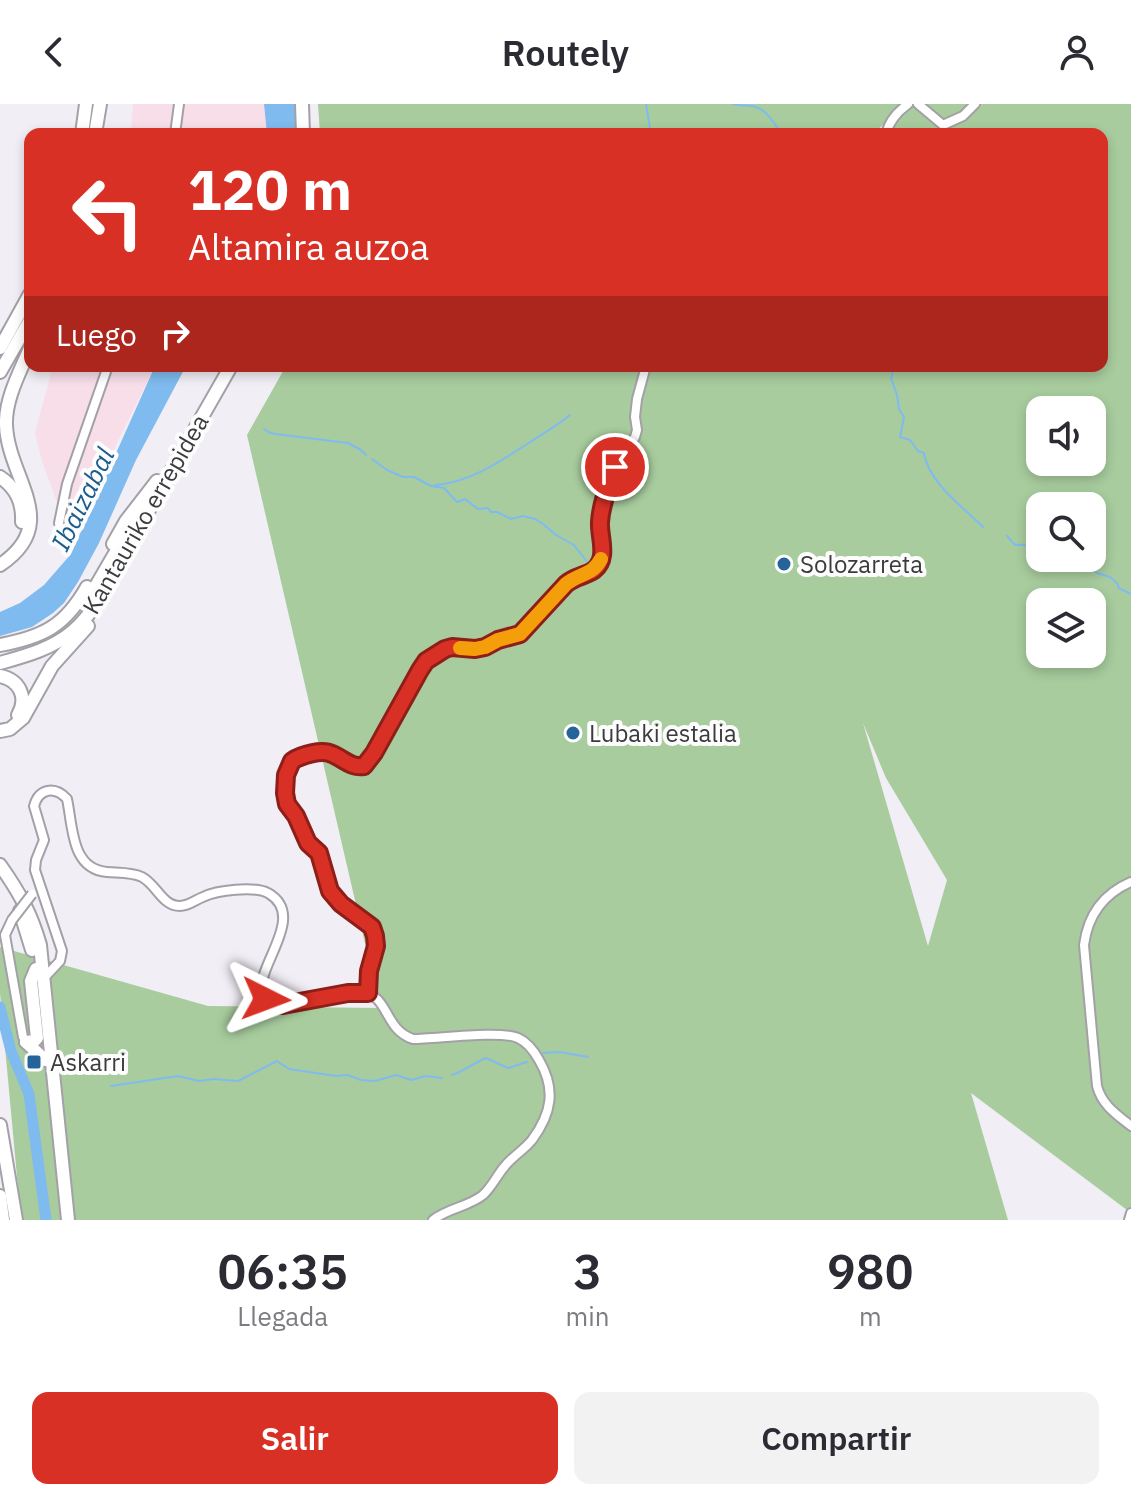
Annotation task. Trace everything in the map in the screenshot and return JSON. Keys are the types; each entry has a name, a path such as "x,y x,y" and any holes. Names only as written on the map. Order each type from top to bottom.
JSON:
{"highway":[{"path":"83,128 86,104"},
{"path":"96,128 100,104"},
{"path":"302,104 303,128"},
{"path":"310,104 311,128"},
{"path":"0,334 24,290"},
{"path":"0,348 24,305"},
{"path":"0,372 24,330"},
{"path":"0,565 11,558 21,545 31,522 30,504 8,446 6,421 10,398 24,363"},
{"name":"Kantauriko errepidea","path":"0,655 53,637 77,617 220,372"},
{"name":"Kantauriko errepidea","path":"0,663 57,642 73,632 91,611 228,372"},
{"path":"0,477 13,488 23,511 15,542 0,555"},
{"path":"0,645 28,640 49,631 70,613 126,521 157,481"},
{"path":"0,728 10,729 23,718 52,666 101,608 128,547"},
{"path":"0,676 14,682 23,697 23,705 11,722 0,728"},
{"path":"0,865 30,912 40,945 45,1060 60,1220"},
{"path":"3,882 23,916 40,969 68,1220"},
{"path":"26,1042 37,1038 31,981 40,969"},
{"path":"26,1042 45,1060"},
{"path":"0,1125 16,1220"},
{"path":"0,1196 3,1220"}],"street":[{"path":"176,128 179,104"},
{"path":"888,128 894,116 908,104"},
{"path":"918,104 943,125 963,116 975,104"},
{"path":"59,523 67,484 106,372"},
{"path":"368,993 375,936 372,927 341,904 330,891 319,853 308,843 287,804 287,773 292,761 297,757 328,752 361,767 374,753 426,661 445,649 485,647 520,634 566,584 597,568 602,558 602,509 615,467 635,437 637,399 644,372"},
{"path":"40,969 57,964 62,957 62,945 39,886 35,866 44,840 34,804 44,791 53,790 67,799 78,854 94,870 141,877 167,902 176,905 186,905 205,896 234,890 257,890 273,896 280,906 282,922 262,982 263,995 270,1002 283,1005 348,993 368,993 379,1000 397,1030 413,1039 519,1038 533,1050 545,1071 551,1098 547,1111 532,1140 509,1162 485,1193 433,1220"},
{"path":"1131,882 1114,890 1099,904 1089,923 1084,945 1097,1086 1107,1106 1131,1126"},
{"path":"26,1042 5,935 12,920 39,886"},
{"path":"40,969 57,964"},
{"path":"1129,1220 1131,1213"}],"shaded area":[{"path":"133,104 264,104 266,128 131,128"},
{"path":"51,372 152,372 77,524 64,521 35,433"}],"green space":[{"path":"318,104 1131,104 1131,1213 971,1093 1008,1220 21,1220 0,993 0,947 208,1006 380,1008 247,435 283,372 1108,372 1108,128 885,128 885,122 880,128 320,128","holes":["863,723 886,778 947,880 928,946"]}],"water":[{"path":"264,104 296,104 298,128 266,128"},
{"path":"152,372 183,372 136,460 99,543 64,603 32,627 0,636 0,612 20,603 44,585 71,554"}],"waterway":[{"path":"646,104 650,128"},
{"path":"733,104 762,110 778,128"},
{"path":"893,372 891,378 904,417 900,437 910,440 918,451 924,453 939,484 983,527"},
{"path":"435,485 460,480 483,470 570,415"},
{"path":"264,429 275,434 348,443 366,455"},
{"path":"372,459 403,477 414,477 431,486 444,488 457,502 465,499 478,509 488,508 511,519 523,516 535,519 574,545 588,563"},
{"path":"1007,536 1015,545 1026,545"},
{"path":"1095,572 1110,577 1119,588 1131,594"},
{"path":"0,1007 11,1051 29,1094 46,1220"},
{"path":"543,1053 560,1052 588,1057"},
{"path":"452,1075 486,1058 508,1068 527,1062"},
{"path":"111,1086 178,1076 199,1081 238,1081 277,1061 289,1069 347,1075 361,1080 375,1081 396,1075 411,1080 426,1076 442,1078"}],"slow traffic":[{"path":"460,648 485,647 520,634 566,584 597,568 601,559"}],"place":[{"name":"Solozarreta","path":"784,564"},
{"name":"Lubaki estalia","path":"573,733"},
{"name":"Askarri","path":"34,1062"}],"route":[{"path":"266,999 283,1005 348,993 368,993 370,962 376,946 372,927 341,904 330,891 322,859 308,843 287,804 286,775 292,761 297,757 328,752 357,767 364,766 426,661 445,649 475,649 520,634 566,584 597,568 602,558 600,523 615,467"}],"water label":[{"name":"Ibaizabal","path":"82,499"}]}
